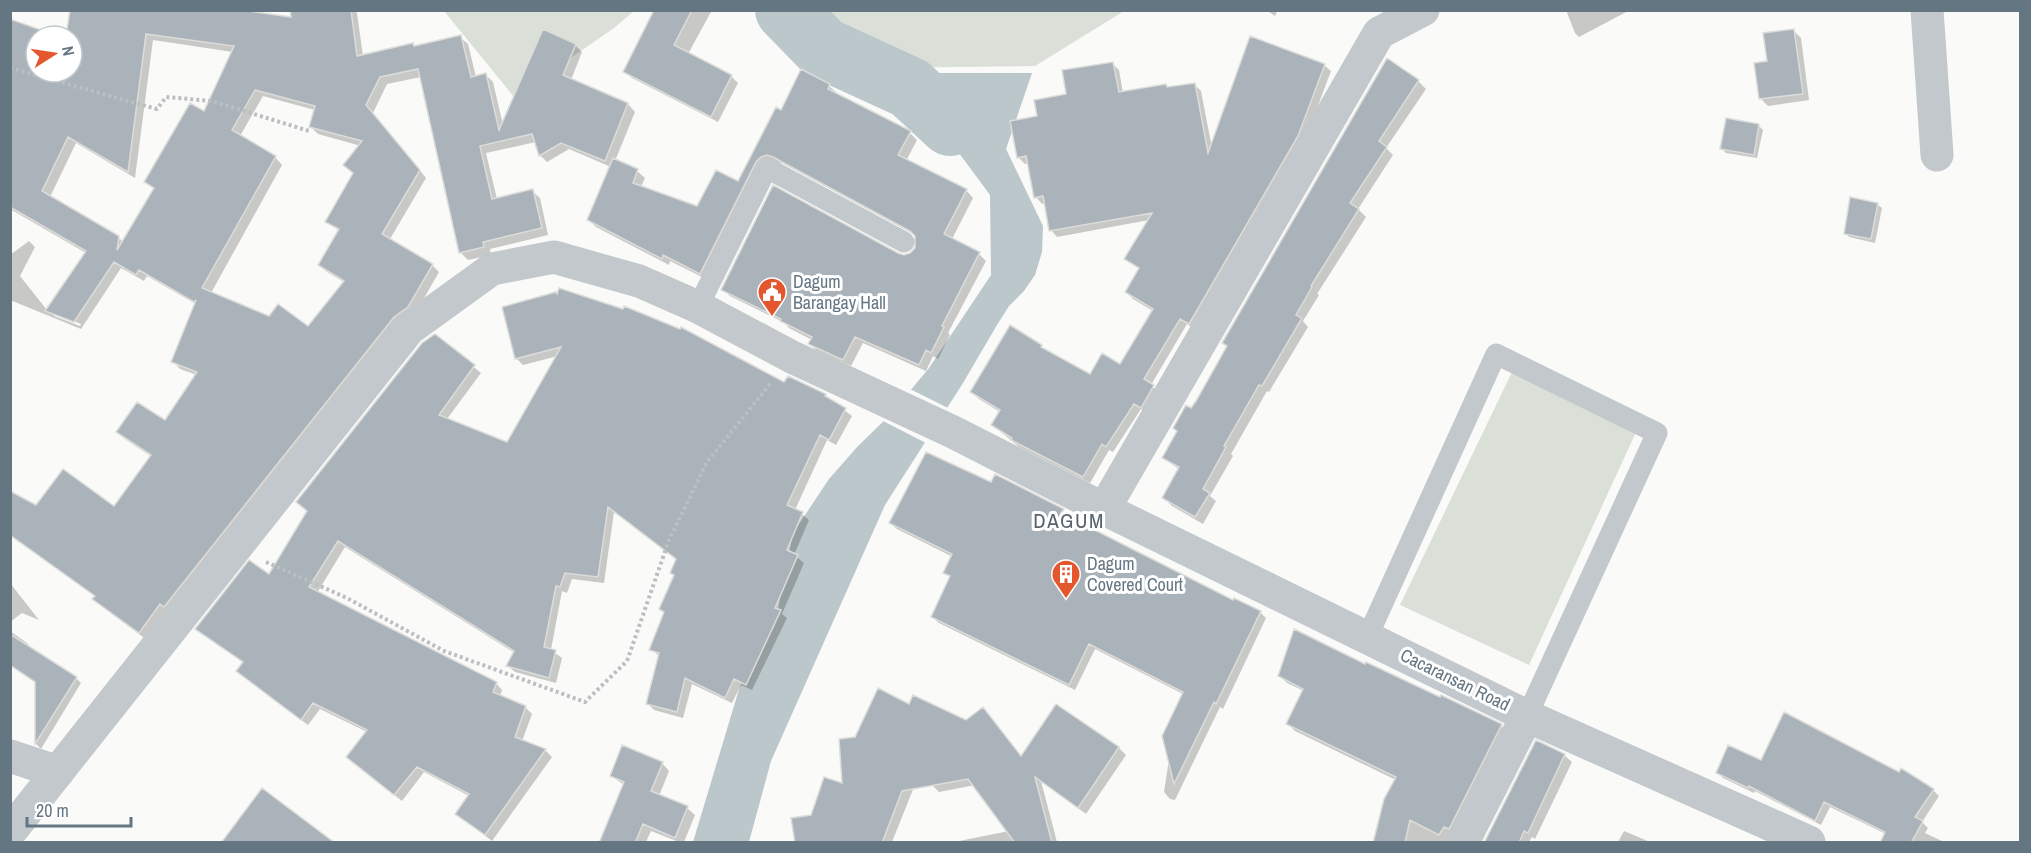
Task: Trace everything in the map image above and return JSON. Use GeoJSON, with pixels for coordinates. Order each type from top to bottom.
{"type":"FeatureCollection","features":[{"type":"Feature","properties":{"kind":"street"},"geometry":{"type":"LineString","coordinates":[[1104,509],[1379,33],[1423,10]]}},
{"type":"Feature","properties":{"kind":"street"},"geometry":{"type":"LineString","coordinates":[[1927,10],[1937,155]]}},
{"type":"Feature","properties":{"kind":"street","name":"Cacaransan Road"},"geometry":{"type":"LineString","coordinates":[[10,832],[409,329],[492,269],[554,257],[639,281],[698,307],[792,357],[953,432],[1104,509],[1527,716],[1809,843]]}},
{"type":"Feature","properties":{"kind":"street"},"geometry":{"type":"LineString","coordinates":[[1463,843],[1527,716]]}},
{"type":"Feature","properties":{"kind":"street"},"geometry":{"type":"LineString","coordinates":[[10,756],[58,772]]}},
{"type":"Feature","properties":{"kind":"lane"},"geometry":{"type":"LineString","coordinates":[[698,307],[767,168],[904,242]]}},
{"type":"Feature","properties":{"kind":"lane"},"geometry":{"type":"LineString","coordinates":[[1367,638],[1496,354],[1657,433],[1527,716]]}},
{"type":"Feature","properties":{"kind":"path"},"geometry":{"type":"LineString","coordinates":[[10,68],[157,109],[166,98],[212,101],[309,131]]}},
{"type":"Feature","properties":{"kind":"path"},"geometry":{"type":"LineString","coordinates":[[236,549],[347,598],[444,651],[585,702],[627,661],[669,540],[707,462],[792,357]]}},
{"type":"Feature","properties":{"kind":"shaded area"},"geometry":{"type":"Polygon","coordinates":[[[444,11],[634,11],[614,28],[514,97],[444,11]]]}},
{"type":"Feature","properties":{"kind":"shaded area"},"geometry":{"type":"Polygon","coordinates":[[[806,11],[1124,11],[1035,66],[870,68],[806,11]]]}},
{"type":"Feature","properties":{"kind":"shaded area"},"geometry":{"type":"Polygon","coordinates":[[[880,73],[1032,73],[1006,149],[1043,226],[1042,252],[1035,275],[1024,291],[1009,306],[885,505],[771,761],[749,842],[693,842],[740,686],[777,614],[793,533],[829,479],[890,415],[929,368],[991,275],[990,195],[939,126],[880,73]]]}},
{"type":"Feature","properties":{"kind":"shaded area"},"geometry":{"type":"Polygon","coordinates":[[[1512,372],[1637,430],[1529,665],[1400,605],[1512,372]]]}},
{"type":"Feature","properties":{"kind":"pier"},"geometry":{"type":"Polygon","coordinates":[[[908,388],[950,409],[928,444],[881,420],[908,388]]]}},
{"type":"Feature","properties":{"kind":"building"},"geometry":{"type":"Polygon","coordinates":[[[70,10],[241,10],[291,17],[290,10],[351,10],[357,56],[461,35],[471,77],[486,73],[499,130],[543,29],[576,44],[563,75],[628,103],[605,161],[561,143],[539,156],[532,134],[480,146],[492,199],[533,189],[542,228],[483,242],[484,247],[459,253],[418,69],[380,77],[366,105],[420,170],[382,234],[433,264],[408,307],[394,317],[164,607],[160,604],[139,633],[92,599],[95,596],[10,535],[10,491],[36,505],[63,469],[114,506],[151,455],[116,432],[137,402],[165,420],[197,372],[171,362],[196,300],[194,302],[139,270],[136,275],[114,262],[74,322],[45,311],[86,251],[10,207],[10,19],[24,24],[24,84],[84,84],[84,24],[68,24],[70,10]],[[146,34],[128,172],[68,137],[42,191],[119,236],[117,250],[154,188],[144,182],[190,103],[204,111],[234,46],[146,34]],[[255,90],[232,130],[276,156],[202,288],[269,316],[278,304],[308,326],[344,281],[318,265],[339,229],[325,222],[353,173],[343,165],[362,141],[309,127],[315,106],[255,90]]]}},
{"type":"Feature","properties":{"kind":"building"},"geometry":{"type":"Polygon","coordinates":[[[654,10],[692,10],[674,45],[732,75],[711,117],[623,72],[654,10]]]}},
{"type":"Feature","properties":{"kind":"building"},"geometry":{"type":"Polygon","coordinates":[[[1794,29],[1803,94],[1759,99],[1754,63],[1767,61],[1763,33],[1794,29]]]}},
{"type":"Feature","properties":{"kind":"building"},"geometry":{"type":"Polygon","coordinates":[[[1250,36],[1325,64],[1298,136],[1189,324],[1180,319],[1144,379],[1154,385],[1141,408],[1134,404],[1106,447],[1102,444],[1083,477],[1011,440],[1012,438],[991,425],[1000,410],[970,392],[1010,325],[1042,345],[1041,347],[1090,374],[1102,353],[1120,364],[1153,309],[1125,292],[1139,268],[1124,259],[1152,213],[1049,231],[1043,196],[1034,198],[1026,156],[1017,158],[1010,121],[1037,116],[1034,100],[1066,94],[1062,70],[1113,62],[1119,92],[1166,84],[1167,87],[1195,83],[1208,153],[1250,36]]]}},
{"type":"Feature","properties":{"kind":"building"},"geometry":{"type":"Polygon","coordinates":[[[1387,58],[1419,80],[1379,141],[1387,147],[1350,203],[1359,209],[1311,286],[1296,315],[1302,318],[1262,386],[1259,385],[1224,446],[1226,447],[1203,489],[1210,493],[1195,517],[1162,498],[1179,467],[1162,458],[1177,431],[1173,428],[1186,405],[1191,408],[1196,401],[1227,346],[1222,343],[1387,58]]]}},
{"type":"Feature","properties":{"kind":"building"},"geometry":{"type":"Polygon","coordinates":[[[801,69],[830,84],[828,89],[911,131],[898,155],[967,189],[944,234],[980,252],[942,326],[944,327],[931,353],[926,350],[919,365],[855,337],[843,360],[808,344],[812,337],[780,321],[781,319],[721,290],[773,185],[898,253],[904,255],[915,248],[915,236],[910,231],[773,157],[767,155],[756,162],[700,274],[663,255],[662,259],[587,220],[613,158],[638,169],[633,183],[697,206],[716,170],[738,181],[776,107],[781,110],[801,69]]]}},
{"type":"Feature","properties":{"kind":"building"},"geometry":{"type":"Polygon","coordinates":[[[1726,118],[1759,124],[1754,155],[1720,149],[1726,118]]]}},
{"type":"Feature","properties":{"kind":"building"},"geometry":{"type":"Polygon","coordinates":[[[1850,197],[1878,203],[1871,239],[1844,234],[1850,197]]]}},
{"type":"Feature","properties":{"kind":"building"},"geometry":{"type":"Polygon","coordinates":[[[559,288],[623,309],[624,306],[680,329],[681,327],[784,382],[788,376],[826,394],[825,396],[846,408],[829,440],[820,435],[787,505],[803,512],[787,550],[798,555],[775,608],[781,610],[746,685],[734,679],[725,698],[685,678],[677,712],[646,704],[659,653],[649,650],[664,612],[659,609],[674,575],[670,573],[676,559],[608,507],[598,577],[565,573],[560,587],[556,586],[544,647],[556,650],[549,678],[506,666],[514,651],[338,541],[309,587],[497,682],[493,692],[526,706],[515,737],[546,749],[485,835],[455,814],[469,794],[417,767],[394,795],[346,757],[367,730],[313,703],[301,720],[236,671],[243,662],[195,629],[249,560],[269,574],[307,511],[296,502],[422,343],[435,334],[475,365],[439,415],[507,442],[561,347],[515,359],[502,307],[556,292],[557,294],[559,288]]]}},
{"type":"Feature","properties":{"kind":"building"},"geometry":{"type":"Polygon","coordinates":[[[926,452],[991,482],[995,474],[1064,509],[1061,513],[1233,600],[1234,598],[1261,611],[1174,784],[1162,736],[1183,692],[1089,644],[1069,685],[931,617],[950,576],[943,573],[952,554],[889,523],[926,452]]]}},
{"type":"Feature","properties":{"kind":"building"},"geometry":{"type":"Polygon","coordinates":[[[1294,629],[1365,664],[1366,662],[1502,724],[1449,829],[1444,827],[1439,835],[1410,820],[1405,843],[1373,843],[1384,799],[1396,777],[1286,724],[1303,689],[1278,676],[1294,629]]]}},
{"type":"Feature","properties":{"kind":"building"},"geometry":{"type":"Polygon","coordinates":[[[10,634],[77,677],[35,744],[35,682],[10,665],[10,634]]]}},
{"type":"Feature","properties":{"kind":"building"},"geometry":{"type":"Polygon","coordinates":[[[878,688],[909,704],[913,695],[966,720],[983,707],[1021,756],[1056,704],[1119,747],[1078,808],[1035,777],[1052,843],[1015,843],[968,779],[902,791],[882,843],[795,843],[791,818],[811,815],[824,777],[842,783],[839,739],[855,737],[878,688]]]}},
{"type":"Feature","properties":{"kind":"building"},"geometry":{"type":"Polygon","coordinates":[[[1784,712],[1899,772],[1901,768],[1934,789],[1915,817],[1923,821],[1911,843],[1880,843],[1885,832],[1824,802],[1815,821],[1749,786],[1748,788],[1716,773],[1728,745],[1761,760],[1784,712]]]}},
{"type":"Feature","properties":{"kind":"building"},"geometry":{"type":"Polygon","coordinates":[[[1536,740],[1565,754],[1528,833],[1524,831],[1519,843],[1484,843],[1536,740]]]}},
{"type":"Feature","properties":{"kind":"building"},"geometry":{"type":"Polygon","coordinates":[[[622,745],[663,762],[651,791],[688,806],[675,838],[643,824],[635,843],[599,843],[624,782],[610,776],[622,745]]]}},
{"type":"Feature","properties":{"kind":"building"},"geometry":{"type":"Polygon","coordinates":[[[262,788],[335,843],[221,843],[262,788]]]}},
{"type":"Feature","properties":{"kind":"waterway"},"geometry":{"type":"LineString","coordinates":[[786,10],[823,48],[910,88],[950,125]]}},
{"type":"Feature","properties":{"kind":"place","name":"Dagum Barangay Hall"},"geometry":{"type":"Point","coordinates":[772,318]}},
{"type":"Feature","properties":{"kind":"place","name":"Dagum Covered Court"},"geometry":{"type":"Point","coordinates":[1066,600]}},
{"type":"Feature","properties":{"kind":"district","name":"DAGUM"},"geometry":{"type":"Point","coordinates":[1069,521]}}]}
